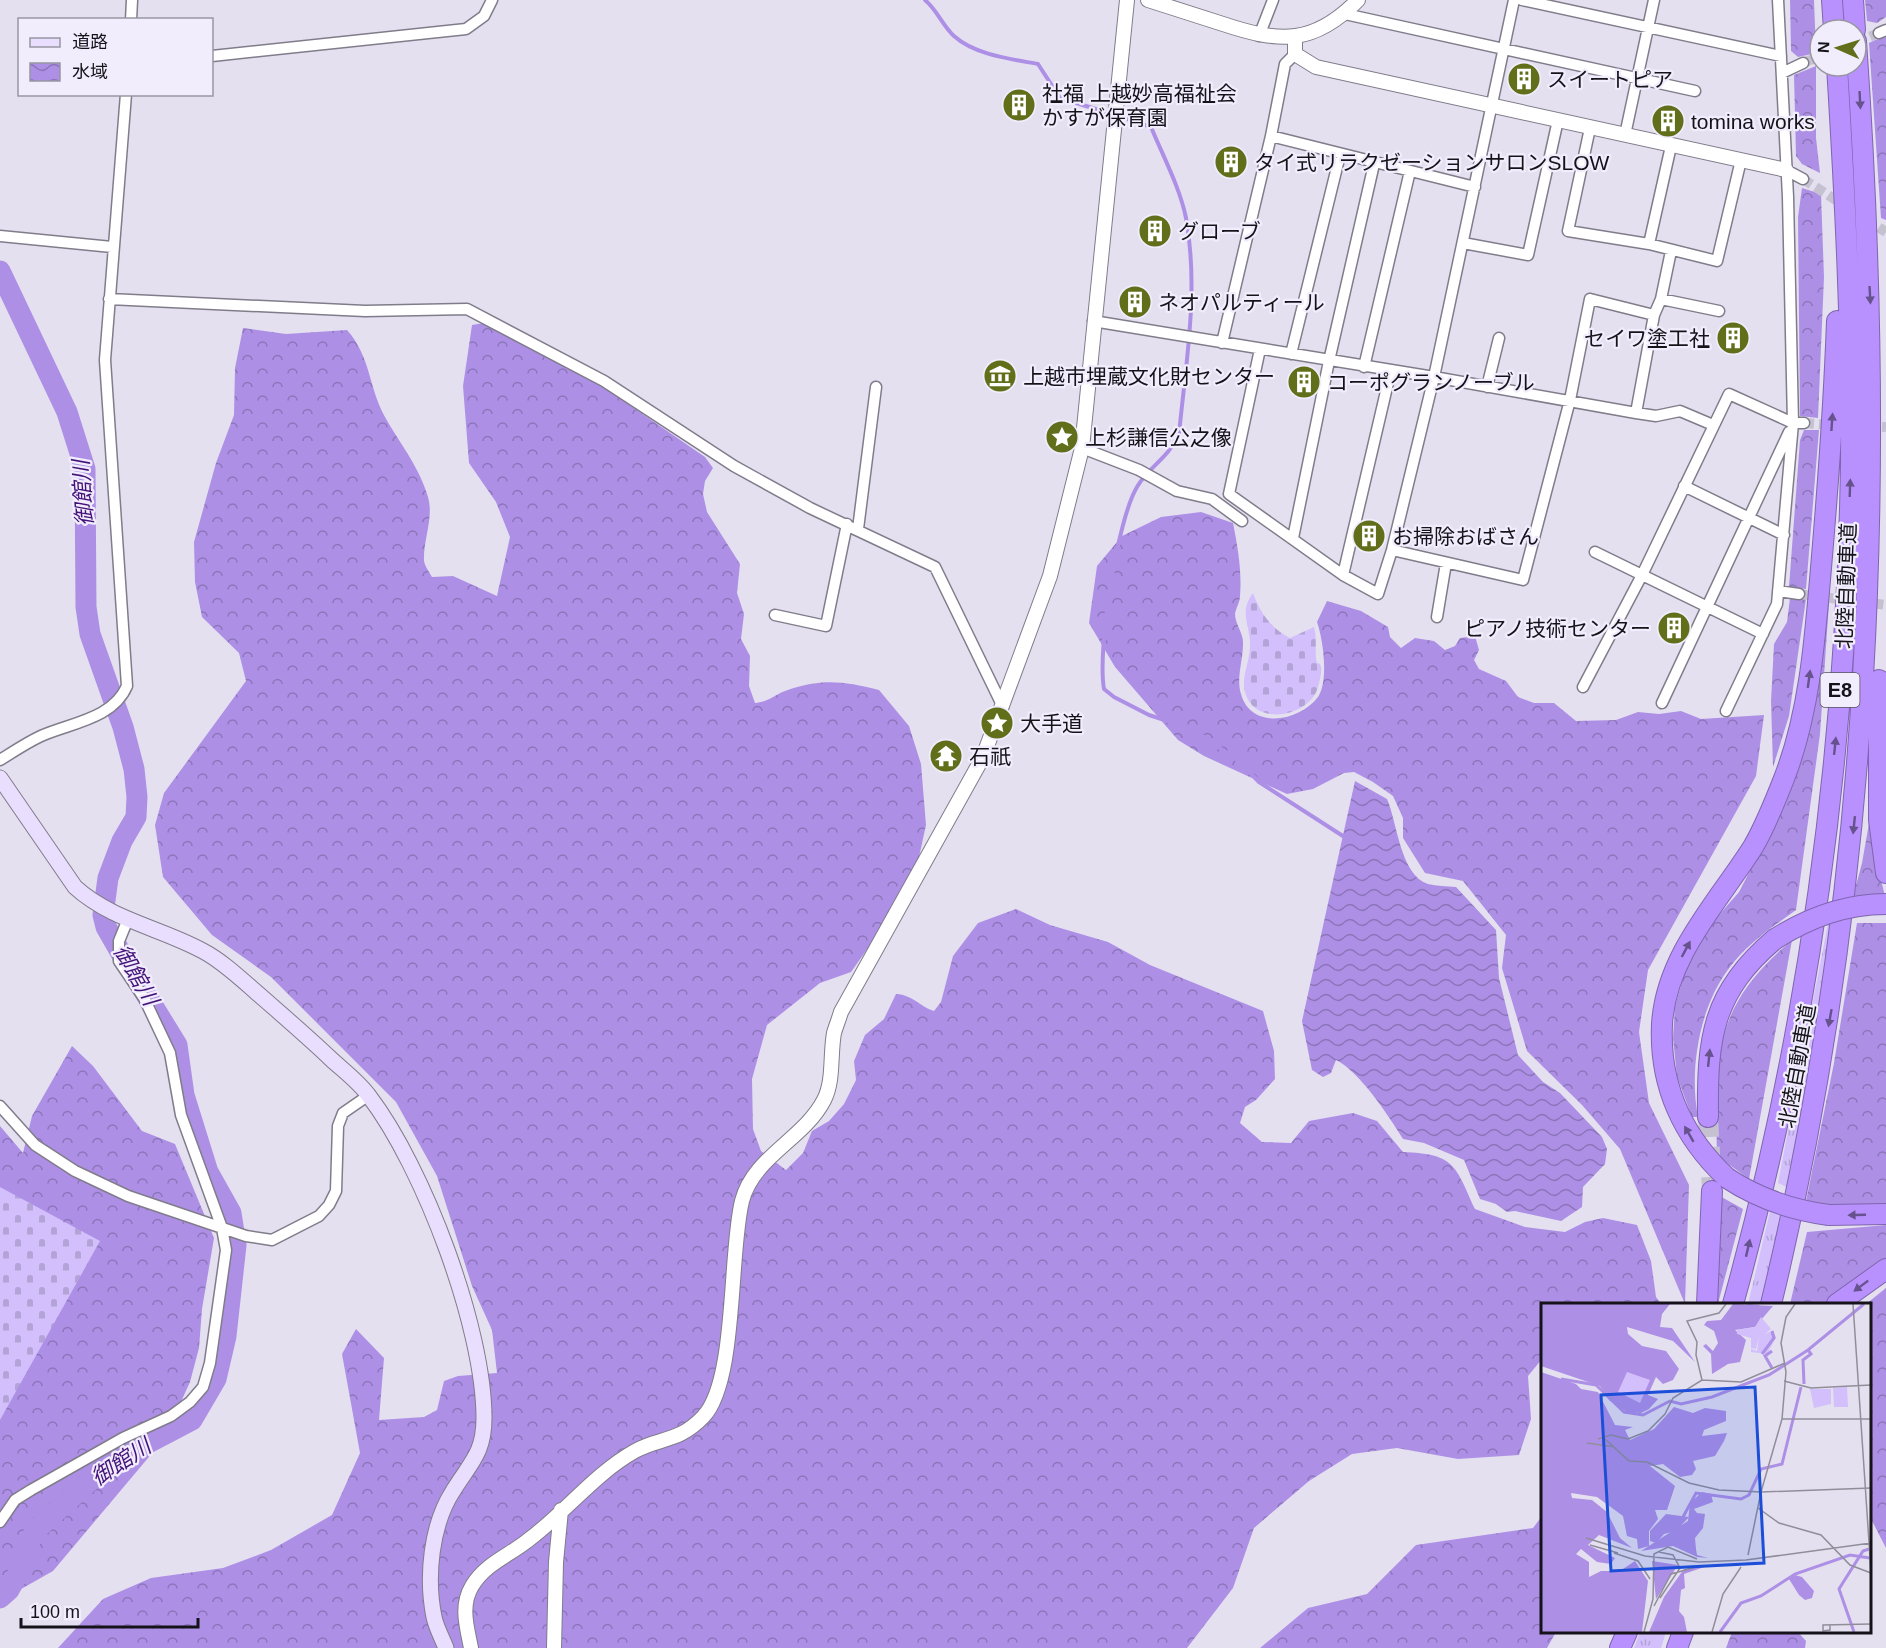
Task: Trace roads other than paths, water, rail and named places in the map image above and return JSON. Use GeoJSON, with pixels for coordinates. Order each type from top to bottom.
{"type":"FeatureCollection","features":[{"type":"Feature","properties":{"kind":"highway"},"geometry":{"type":"LineString","coordinates":[[1832,0],[1833,18]]}},
{"type":"Feature","properties":{"kind":"highway"},"geometry":{"type":"LineString","coordinates":[[1853,0],[1854,18]]}},
{"type":"Feature","properties":{"kind":"highway"},"geometry":{"type":"LineString","coordinates":[[1836,78],[1835,105],[1840,248],[1835,381],[1822,559],[1808,685],[1798,734],[1786,775],[1770,812],[1754,845],[1687,947],[1674,973],[1662,1022],[1662,1048],[1672,1100],[1695,1144],[1727,1178],[1745,1190],[1784,1206],[1829,1215],[1886,1214]]}},
{"type":"Feature","properties":{"kind":"highway","name":"北陸自動車道"},"geometry":{"type":"LineString","coordinates":[[1733,1303],[1767,1166],[1803,984],[1826,832],[1839,700],[1847,578],[1851,460],[1850,337],[1838,78]]}},
{"type":"Feature","properties":{"kind":"highway","name":"北陸自動車道"},"geometry":{"type":"LineString","coordinates":[[1771,1303],[1810,1128],[1832,1006],[1861,760],[1868,650],[1873,450],[1870,312],[1858,78]]}},
{"type":"Feature","properties":{"kind":"highway"},"geometry":{"type":"LineString","coordinates":[[1873,450],[1878,594],[1879,820],[1886,873]]}},
{"type":"Feature","properties":{"kind":"highway"},"geometry":{"type":"LineString","coordinates":[[1708,1117],[1708,1059],[1720,1010],[1726,994],[1746,966],[1775,939],[1799,924],[1849,906],[1886,904]]}},
{"type":"Feature","properties":{"kind":"highway"},"geometry":{"type":"LineString","coordinates":[[1707,1303],[1712,1191]]}},
{"type":"Feature","properties":{"kind":"highway"},"geometry":{"type":"LineString","coordinates":[[1840,1303],[1886,1269]]}},
{"type":"Feature","properties":{"kind":"highway"},"geometry":{"type":"LineString","coordinates":[[1620,1648],[1625,1633]]}},
{"type":"Feature","properties":{"kind":"highway"},"geometry":{"type":"LineString","coordinates":[[1670,1648],[1676,1633]]}},
{"type":"Feature","properties":{"kind":"highway"},"geometry":{"type":"LineString","coordinates":[[1677,1648],[1683,1633]]}},
{"type":"Feature","properties":{"kind":"main road"},"geometry":{"type":"LineString","coordinates":[[0,778],[75,887],[90,901],[128,920],[204,951],[310,1039],[369,1095],[411,1166],[447,1252],[470,1321],[483,1386],[484,1436],[473,1464],[453,1491],[443,1511],[431,1565],[434,1618],[446,1648]]}},
{"type":"Feature","properties":{"kind":"street"},"geometry":{"type":"LineString","coordinates":[[131,18],[132,0]]}},
{"type":"Feature","properties":{"kind":"street"},"geometry":{"type":"LineString","coordinates":[[213,56],[466,29],[484,16],[492,0]]}},
{"type":"Feature","properties":{"kind":"street"},"geometry":{"type":"LineString","coordinates":[[471,1648],[465,1601],[484,1569],[528,1541],[620,1460],[638,1449],[683,1434],[704,1416],[718,1394],[729,1320],[742,1200],[756,1172],[815,1114],[825,1098],[834,1034],[841,1012],[978,767],[1003,707],[1050,576],[1082,448],[1127,0]]}},
{"type":"Feature","properties":{"kind":"street"},"geometry":{"type":"LineString","coordinates":[[1148,0],[1259,36],[1294,38],[1317,31],[1345,14],[1358,0]]}},
{"type":"Feature","properties":{"kind":"street"},"geometry":{"type":"LineString","coordinates":[[1259,36],[1273,0]]}},
{"type":"Feature","properties":{"kind":"street"},"geometry":{"type":"LineString","coordinates":[[1260,349],[1229,494],[1343,574],[1378,594],[1392,550],[1434,377],[1514,0]]}},
{"type":"Feature","properties":{"kind":"street"},"geometry":{"type":"LineString","coordinates":[[1522,0],[1781,56]]}},
{"type":"Feature","properties":{"kind":"street"},"geometry":{"type":"LineString","coordinates":[[1624,135],[1654,0]]}},
{"type":"Feature","properties":{"kind":"street"},"geometry":{"type":"LineString","coordinates":[[1726,711],[1777,604],[1798,423],[1782,73],[1776,0]]}},
{"type":"Feature","properties":{"kind":"street"},"geometry":{"type":"LineString","coordinates":[[1345,14],[1695,91]]}},
{"type":"Feature","properties":{"kind":"street"},"geometry":{"type":"LineString","coordinates":[[1222,343],[1271,136],[1285,64],[1295,54],[1294,38]]}},
{"type":"Feature","properties":{"kind":"street"},"geometry":{"type":"LineString","coordinates":[[1295,54],[1316,67],[1786,170],[1803,179]]}},
{"type":"Feature","properties":{"kind":"street"},"geometry":{"type":"LineString","coordinates":[[1782,73],[1803,63]]}},
{"type":"Feature","properties":{"kind":"street"},"geometry":{"type":"LineString","coordinates":[[0,760],[40,737],[81,722],[109,708],[122,698],[127,686],[128,670],[105,360],[112,247],[126,96]]}},
{"type":"Feature","properties":{"kind":"street"},"geometry":{"type":"LineString","coordinates":[[1463,243],[1528,255],[1558,120]]}},
{"type":"Feature","properties":{"kind":"street"},"geometry":{"type":"LineString","coordinates":[[1590,128],[1568,231],[1649,244],[1717,261],[1740,160]]}},
{"type":"Feature","properties":{"kind":"street"},"geometry":{"type":"LineString","coordinates":[[1271,136],[1374,164],[1475,187]]}},
{"type":"Feature","properties":{"kind":"street"},"geometry":{"type":"LineString","coordinates":[[1649,244],[1671,146]]}},
{"type":"Feature","properties":{"kind":"street"},"geometry":{"type":"LineString","coordinates":[[1291,354],[1340,155]]}},
{"type":"Feature","properties":{"kind":"street"},"geometry":{"type":"LineString","coordinates":[[1293,538],[1329,361],[1374,164]]}},
{"type":"Feature","properties":{"kind":"street"},"geometry":{"type":"LineString","coordinates":[[1364,367],[1410,171]]}},
{"type":"Feature","properties":{"kind":"street"},"geometry":{"type":"LineString","coordinates":[[0,236],[112,247]]}},
{"type":"Feature","properties":{"kind":"street"},"geometry":{"type":"LineString","coordinates":[[1636,413],[1654,315],[1661,299],[1671,251]]}},
{"type":"Feature","properties":{"kind":"street"},"geometry":{"type":"LineString","coordinates":[[109,298],[365,311],[467,309],[604,381],[734,465],[810,508],[935,567],[1003,707]]}},
{"type":"Feature","properties":{"kind":"street"},"geometry":{"type":"LineString","coordinates":[[1392,550],[1524,580],[1570,400],[1590,299],[1654,315]]}},
{"type":"Feature","properties":{"kind":"street"},"geometry":{"type":"LineString","coordinates":[[1661,299],[1719,310]]}},
{"type":"Feature","properties":{"kind":"street"},"geometry":{"type":"LineString","coordinates":[[1093,321],[1636,413],[1656,416],[1680,411],[1713,425]]}},
{"type":"Feature","properties":{"kind":"street"},"geometry":{"type":"LineString","coordinates":[[1487,387],[1499,338]]}},
{"type":"Feature","properties":{"kind":"street"},"geometry":{"type":"LineString","coordinates":[[1343,574],[1391,370]]}},
{"type":"Feature","properties":{"kind":"street"},"geometry":{"type":"LineString","coordinates":[[858,529],[876,387]]}},
{"type":"Feature","properties":{"kind":"street"},"geometry":{"type":"LineString","coordinates":[[1583,687],[1642,575],[1729,394],[1798,423]]}},
{"type":"Feature","properties":{"kind":"street"},"geometry":{"type":"LineString","coordinates":[[1662,703],[1748,518],[1798,423]]}},
{"type":"Feature","properties":{"kind":"street"},"geometry":{"type":"LineString","coordinates":[[1082,448],[1139,470],[1177,491],[1212,499],[1242,521]]}},
{"type":"Feature","properties":{"kind":"street"},"geometry":{"type":"LineString","coordinates":[[1684,486],[1784,535]]}},
{"type":"Feature","properties":{"kind":"street"},"geometry":{"type":"LineString","coordinates":[[776,615],[826,626],[847,524]]}},
{"type":"Feature","properties":{"kind":"street"},"geometry":{"type":"LineString","coordinates":[[1595,552],[1763,634]]}},
{"type":"Feature","properties":{"kind":"street"},"geometry":{"type":"LineString","coordinates":[[1437,617],[1446,563]]}},
{"type":"Feature","properties":{"kind":"street"},"geometry":{"type":"LineString","coordinates":[[1778,591],[1799,594]]}},
{"type":"Feature","properties":{"kind":"street"},"geometry":{"type":"LineString","coordinates":[[0,1522],[15,1500],[123,1438],[171,1416],[189,1402],[202,1387],[210,1363],[226,1250],[222,1228],[181,1114],[170,1053],[144,998],[119,960],[119,941],[128,920]]}},
{"type":"Feature","properties":{"kind":"street"},"geometry":{"type":"LineString","coordinates":[[0,1106],[35,1145],[75,1171],[128,1196],[222,1228],[272,1240],[319,1216],[330,1205],[336,1191],[338,1126],[343,1113],[369,1095]]}},
{"type":"Feature","properties":{"kind":"street"},"geometry":{"type":"LineString","coordinates":[[554,1648],[555,1562],[561,1510]]}},
{"type":"Feature","properties":{"kind":"water"},"geometry":{"type":"Polygon","coordinates":[[[1355,781],[1387,799],[1405,859],[1419,879],[1428,884],[1456,887],[1496,930],[1499,978],[1518,1055],[1543,1082],[1560,1093],[1602,1137],[1607,1149],[1605,1164],[1583,1187],[1582,1207],[1561,1221],[1515,1211],[1507,1212],[1496,1204],[1480,1199],[1464,1160],[1424,1143],[1403,1139],[1373,1095],[1345,1066],[1336,1060],[1331,1073],[1323,1077],[1312,1070],[1302,1021],[1355,781]]]}},
{"type":"Feature","properties":{"kind":"waterway"},"geometry":{"type":"LineString","coordinates":[[925,0],[950,32],[972,48],[1005,58],[1038,64],[1060,98],[1112,114]]}},
{"type":"Feature","properties":{"kind":"waterway"},"geometry":{"type":"LineString","coordinates":[[1119,116],[1151,127],[1175,184],[1186,218],[1190,245],[1191,299],[1179,434],[1169,450],[1137,487],[1122,527],[1106,617],[1103,646],[1104,689],[1114,697],[1149,715],[1183,726],[1204,737],[1240,762],[1259,782],[1346,838]]}},
{"type":"Feature","properties":{"kind":"waterway","name":"御館川"},"geometry":{"type":"LineString","coordinates":[[0,271],[67,412],[85,469],[86,607],[90,634],[123,727],[134,769],[137,797],[136,817],[122,841],[108,878],[103,915],[106,927],[177,1045],[184,1095],[208,1172],[231,1213],[236,1245],[226,1336],[216,1379],[192,1420],[131,1452],[92,1479],[39,1527],[31,1538],[19,1572],[9,1590],[0,1598]]}},
{"type":"Feature","properties":{"kind":"tunnel"},"geometry":{"type":"LineString","coordinates":[[1868,37],[1879,33]]}},
{"type":"Feature","properties":{"kind":"tunnel"},"geometry":{"type":"LineString","coordinates":[[1803,63],[1808,61]]}},
{"type":"Feature","properties":{"kind":"tunnel"},"geometry":{"type":"LineString","coordinates":[[1803,179],[1886,232]]}},
{"type":"Feature","properties":{"kind":"tunnel"},"geometry":{"type":"LineString","coordinates":[[1804,423],[1834,425]]}},
{"type":"Feature","properties":{"kind":"tunnel"},"geometry":{"type":"LineString","coordinates":[[1867,426],[1886,427]]}},
{"type":"Feature","properties":{"kind":"tunnel"},"geometry":{"type":"LineString","coordinates":[[1799,594],[1886,605]]}},
{"type":"Feature","properties":{"kind":"tunnel"},"geometry":{"type":"LineString","coordinates":[[1708,1117],[1712,1191]]}},
{"type":"Feature","properties":{"kind":"place","name":"スイートピア"},"geometry":{"type":"Point","coordinates":[1524,79]}},
{"type":"Feature","properties":{"kind":"place","name":"社福 上越妙高福祉会 かすが保育園"},"geometry":{"type":"Point","coordinates":[1019,105]}},
{"type":"Feature","properties":{"kind":"place","name":"tomina works"},"geometry":{"type":"Point","coordinates":[1668,121]}},
{"type":"Feature","properties":{"kind":"place","name":"タイ式リラクゼーションサロンSLOW"},"geometry":{"type":"Point","coordinates":[1231,162]}},
{"type":"Feature","properties":{"kind":"place","name":"グローブ"},"geometry":{"type":"Point","coordinates":[1155,231]}},
{"type":"Feature","properties":{"kind":"place","name":"ネオパルティール"},"geometry":{"type":"Point","coordinates":[1135,302]}},
{"type":"Feature","properties":{"kind":"place","name":"セイワ塗工社"},"geometry":{"type":"Point","coordinates":[1733,338]}},
{"type":"Feature","properties":{"kind":"place","name":"上越市埋蔵文化財センター"},"geometry":{"type":"Point","coordinates":[1000,376]}},
{"type":"Feature","properties":{"kind":"place","name":"コーポグランノーブル"},"geometry":{"type":"Point","coordinates":[1304,382]}},
{"type":"Feature","properties":{"kind":"place","name":"上杉謙信公之像"},"geometry":{"type":"Point","coordinates":[1062,437]}},
{"type":"Feature","properties":{"kind":"place","name":"お掃除おばさん"},"geometry":{"type":"Point","coordinates":[1369,536]}},
{"type":"Feature","properties":{"kind":"place","name":"ピアノ技術センター"},"geometry":{"type":"Point","coordinates":[1674,628]}},
{"type":"Feature","properties":{"kind":"place","name":"大手道"},"geometry":{"type":"Point","coordinates":[997,723]}},
{"type":"Feature","properties":{"kind":"place","name":"石祇"},"geometry":{"type":"Point","coordinates":[946,756]}}]}
